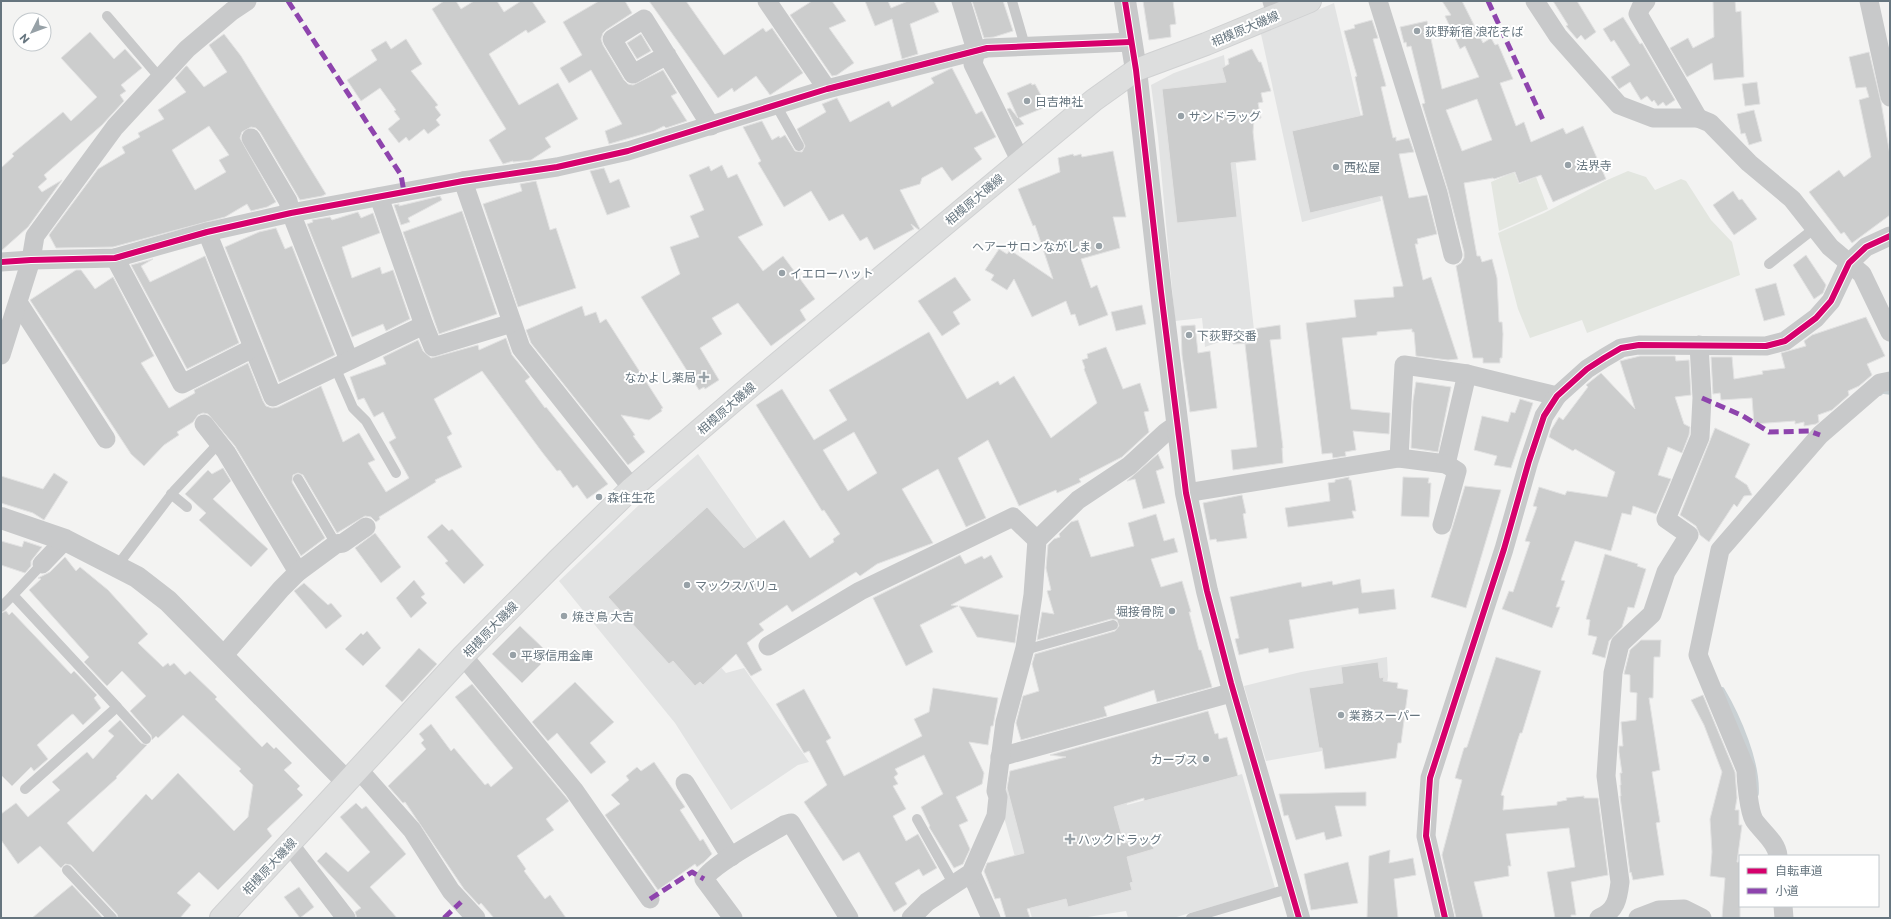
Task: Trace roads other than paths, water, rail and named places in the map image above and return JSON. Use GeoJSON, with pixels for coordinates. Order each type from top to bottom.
{"type":"FeatureCollection","features":[{"type":"Feature","properties":{"kind":"main road","name":"相模原大磯線"},"geometry":{"type":"LineString","coordinates":[[222,918],[463,656],[559,559],[632,488],[752,385],[1020,160],[1094,100],[1136,70],[1206,44],[1274,8],[1310,1]]}},
{"type":"Feature","properties":{"kind":"street"},"geometry":{"type":"LineString","coordinates":[[767,1],[827,89]]}},
{"type":"Feature","properties":{"kind":"street"},"geometry":{"type":"LineString","coordinates":[[961,1],[976,50],[972,64],[1020,160]]}},
{"type":"Feature","properties":{"kind":"street"},"geometry":{"type":"LineString","coordinates":[[1125,1],[1130,42],[1136,70],[1176,425],[1186,494],[1207,591],[1234,692],[1299,918]]}},
{"type":"Feature","properties":{"kind":"street"},"geometry":{"type":"LineString","coordinates":[[1378,1],[1438,193],[1453,255]]}},
{"type":"Feature","properties":{"kind":"street"},"geometry":{"type":"LineString","coordinates":[[1536,1],[1558,36],[1619,105],[1653,118],[1698,118],[1710,123],[1749,163],[1792,199],[1830,247],[1862,274],[1890,332]]}},
{"type":"Feature","properties":{"kind":"street"},"geometry":{"type":"LineString","coordinates":[[1646,1],[1638,14],[1698,118]]}},
{"type":"Feature","properties":{"kind":"street"},"geometry":{"type":"LineString","coordinates":[[1869,1],[1872,42],[1890,97]]}},
{"type":"Feature","properties":{"kind":"street"},"geometry":{"type":"LineString","coordinates":[[1,354],[19,304],[32,260],[35,236],[115,127],[187,49],[234,4]]}},
{"type":"Feature","properties":{"kind":"street"},"geometry":{"type":"LineString","coordinates":[[1,262],[115,258],[207,232],[291,213],[463,181],[557,167],[628,151],[827,89],[976,50],[1025,46],[1130,42]]}},
{"type":"Feature","properties":{"kind":"street"},"geometry":{"type":"LineString","coordinates":[[667,55],[711,126]]}},
{"type":"Feature","properties":{"kind":"street"},"geometry":{"type":"LineString","coordinates":[[251,138],[288,201],[342,364]]}},
{"type":"Feature","properties":{"kind":"street"},"geometry":{"type":"LineString","coordinates":[[463,181],[522,348],[632,488]]}},
{"type":"Feature","properties":{"kind":"street"},"geometry":{"type":"LineString","coordinates":[[379,197],[433,347],[512,323]]}},
{"type":"Feature","properties":{"kind":"street"},"geometry":{"type":"LineString","coordinates":[[207,232],[273,397],[424,325]]}},
{"type":"Feature","properties":{"kind":"street"},"geometry":{"type":"LineString","coordinates":[[1445,918],[1426,836],[1430,778],[1502,556],[1529,461],[1544,416],[1557,396],[1587,369],[1621,348],[1639,344],[1766,346],[1785,341],[1816,318],[1831,301],[1849,263],[1866,248],[1890,236]]}},
{"type":"Feature","properties":{"kind":"street"},"geometry":{"type":"LineString","coordinates":[[115,258],[182,384],[253,348]]}},
{"type":"Feature","properties":{"kind":"street"},"geometry":{"type":"LineString","coordinates":[[19,304],[106,439]]}},
{"type":"Feature","properties":{"kind":"street"},"geometry":{"type":"LineString","coordinates":[[1599,918],[1607,914],[1618,900],[1620,882],[1606,776],[1614,674],[1620,644],[1652,614],[1666,572],[1689,535],[1666,519],[1700,437],[1702,398],[1699,345]]}},
{"type":"Feature","properties":{"kind":"street"},"geometry":{"type":"LineString","coordinates":[[1399,458],[1404,365],[1466,374],[1557,396]]}},
{"type":"Feature","properties":{"kind":"street"},"geometry":{"type":"LineString","coordinates":[[1446,464],[1466,374]]}},
{"type":"Feature","properties":{"kind":"street"},"geometry":{"type":"LineString","coordinates":[[1778,855],[1778,849],[1753,818],[1746,781],[1746,770],[1698,655],[1720,550],[1820,435],[1880,383],[1890,381]]}},
{"type":"Feature","properties":{"kind":"street"},"geometry":{"type":"LineString","coordinates":[[204,424],[226,452],[298,572]]}},
{"type":"Feature","properties":{"kind":"street"},"geometry":{"type":"LineString","coordinates":[[911,918],[927,902],[971,873],[996,816],[998,797],[996,791],[1005,722],[1025,648],[1033,595],[1037,540],[1078,500],[1129,466],[1166,432],[1176,425]]}},
{"type":"Feature","properties":{"kind":"street"},"geometry":{"type":"LineString","coordinates":[[1186,494],[1399,458],[1446,464],[1457,471],[1442,525]]}},
{"type":"Feature","properties":{"kind":"street"},"geometry":{"type":"LineString","coordinates":[[768,646],[860,590],[1013,517],[1037,540]]}},
{"type":"Feature","properties":{"kind":"street"},"geometry":{"type":"LineString","coordinates":[[1,518],[65,540],[137,577],[168,601],[223,656],[412,830],[451,891],[476,918]]}},
{"type":"Feature","properties":{"kind":"street"},"geometry":{"type":"LineString","coordinates":[[223,656],[281,589],[298,572],[336,544],[343,543],[366,527]]}},
{"type":"Feature","properties":{"kind":"street"},"geometry":{"type":"LineString","coordinates":[[42,564],[65,540]]}},
{"type":"Feature","properties":{"kind":"street"},"geometry":{"type":"LineString","coordinates":[[463,656],[574,790],[589,804],[650,899]]}},
{"type":"Feature","properties":{"kind":"street"},"geometry":{"type":"LineString","coordinates":[[1000,756],[1234,692]]}},
{"type":"Feature","properties":{"kind":"street"},"geometry":{"type":"LineString","coordinates":[[684,783],[731,858]]}},
{"type":"Feature","properties":{"kind":"street"},"geometry":{"type":"LineString","coordinates":[[733,918],[704,879],[707,874],[784,825],[791,824],[849,918]]}},
{"type":"Feature","properties":{"kind":"street"},"geometry":{"type":"LineString","coordinates":[[290,844],[346,918]]}},
{"type":"Feature","properties":{"kind":"street"},"geometry":{"type":"LineString","coordinates":[[971,873],[991,918]]}},
{"type":"Feature","properties":{"kind":"street"},"geometry":{"type":"LineString","coordinates":[[1783,907],[1784,918]]}},
{"type":"Feature","properties":{"kind":"street"},"geometry":{"type":"LineString","coordinates":[[1638,918],[1659,910],[1684,909],[1702,918]]}},
{"type":"Feature","properties":{"kind":"lane"},"geometry":{"type":"LineString","coordinates":[[1012,1],[1025,46]]}},
{"type":"Feature","properties":{"kind":"lane"},"geometry":{"type":"LineString","coordinates":[[107,16],[160,78]]}},
{"type":"Feature","properties":{"kind":"lane"},"geometry":{"type":"LineString","coordinates":[[776,105],[799,146]]}},
{"type":"Feature","properties":{"kind":"lane"},"geometry":{"type":"LineString","coordinates":[[1769,264],[1815,228]]}},
{"type":"Feature","properties":{"kind":"lane"},"geometry":{"type":"LineString","coordinates":[[342,364],[353,408],[366,421],[396,473]]}},
{"type":"Feature","properties":{"kind":"lane"},"geometry":{"type":"LineString","coordinates":[[117,566],[171,494],[219,443]]}},
{"type":"Feature","properties":{"kind":"lane"},"geometry":{"type":"LineString","coordinates":[[298,479],[336,544]]}},
{"type":"Feature","properties":{"kind":"lane"},"geometry":{"type":"LineString","coordinates":[[171,494],[187,507]]}},
{"type":"Feature","properties":{"kind":"lane"},"geometry":{"type":"LineString","coordinates":[[1,607],[42,564]]}},
{"type":"Feature","properties":{"kind":"lane"},"geometry":{"type":"LineString","coordinates":[[13,594],[146,739]]}},
{"type":"Feature","properties":{"kind":"lane"},"geometry":{"type":"LineString","coordinates":[[1025,648],[1032,648],[1113,625]]}},
{"type":"Feature","properties":{"kind":"lane"},"geometry":{"type":"LineString","coordinates":[[26,789],[117,707]]}},
{"type":"Feature","properties":{"kind":"lane"},"geometry":{"type":"LineString","coordinates":[[917,819],[954,884]]}},
{"type":"Feature","properties":{"kind":"lane"},"geometry":{"type":"LineString","coordinates":[[67,870],[112,918]]}},
{"type":"Feature","properties":{"kind":"lane"},"geometry":{"type":"LineString","coordinates":[[1191,918],[1291,888]]}},
{"type":"Feature","properties":{"kind":"waterway"},"geometry":{"type":"LineString","coordinates":[[1880,393],[1882,391],[1890,392]]}},
{"type":"Feature","properties":{"kind":"waterway"},"geometry":{"type":"LineString","coordinates":[[1722,690],[1746,740],[1754,768],[1756,794]]}},
{"type":"Feature","properties":{"kind":"place","name":"荻野新宿 浪花そば"},"geometry":{"type":"Point","coordinates":[1417,31]}},
{"type":"Feature","properties":{"kind":"place","name":"日吉神社"},"geometry":{"type":"Point","coordinates":[1027,101]}},
{"type":"Feature","properties":{"kind":"place","name":"サンドラッグ"},"geometry":{"type":"Point","coordinates":[1181,116]}},
{"type":"Feature","properties":{"kind":"place","name":"法界寺"},"geometry":{"type":"Point","coordinates":[1568,165]}},
{"type":"Feature","properties":{"kind":"place","name":"西松屋"},"geometry":{"type":"Point","coordinates":[1336,167]}},
{"type":"Feature","properties":{"kind":"place","name":"ヘアーサロンながしま"},"geometry":{"type":"Point","coordinates":[1099,246]}},
{"type":"Feature","properties":{"kind":"place","name":"イエローハット"},"geometry":{"type":"Point","coordinates":[782,273]}},
{"type":"Feature","properties":{"kind":"place","name":"下荻野交番"},"geometry":{"type":"Point","coordinates":[1189,335]}},
{"type":"Feature","properties":{"kind":"place","name":"なかよし薬局"},"geometry":{"type":"Point","coordinates":[704,377]}},
{"type":"Feature","properties":{"kind":"place","name":"森住生花"},"geometry":{"type":"Point","coordinates":[599,497]}},
{"type":"Feature","properties":{"kind":"place","name":"マックスバリュ"},"geometry":{"type":"Point","coordinates":[687,585]}},
{"type":"Feature","properties":{"kind":"place","name":"堀接骨院"},"geometry":{"type":"Point","coordinates":[1172,611]}},
{"type":"Feature","properties":{"kind":"place","name":"焼き鳥 大吉"},"geometry":{"type":"Point","coordinates":[564,616]}},
{"type":"Feature","properties":{"kind":"place","name":"平塚信用金庫"},"geometry":{"type":"Point","coordinates":[513,655]}},
{"type":"Feature","properties":{"kind":"place","name":"業務スーパー"},"geometry":{"type":"Point","coordinates":[1341,715]}},
{"type":"Feature","properties":{"kind":"place","name":"カーブス"},"geometry":{"type":"Point","coordinates":[1206,759]}},
{"type":"Feature","properties":{"kind":"place","name":"ハックドラッグ"},"geometry":{"type":"Point","coordinates":[1070,839]}}]}
